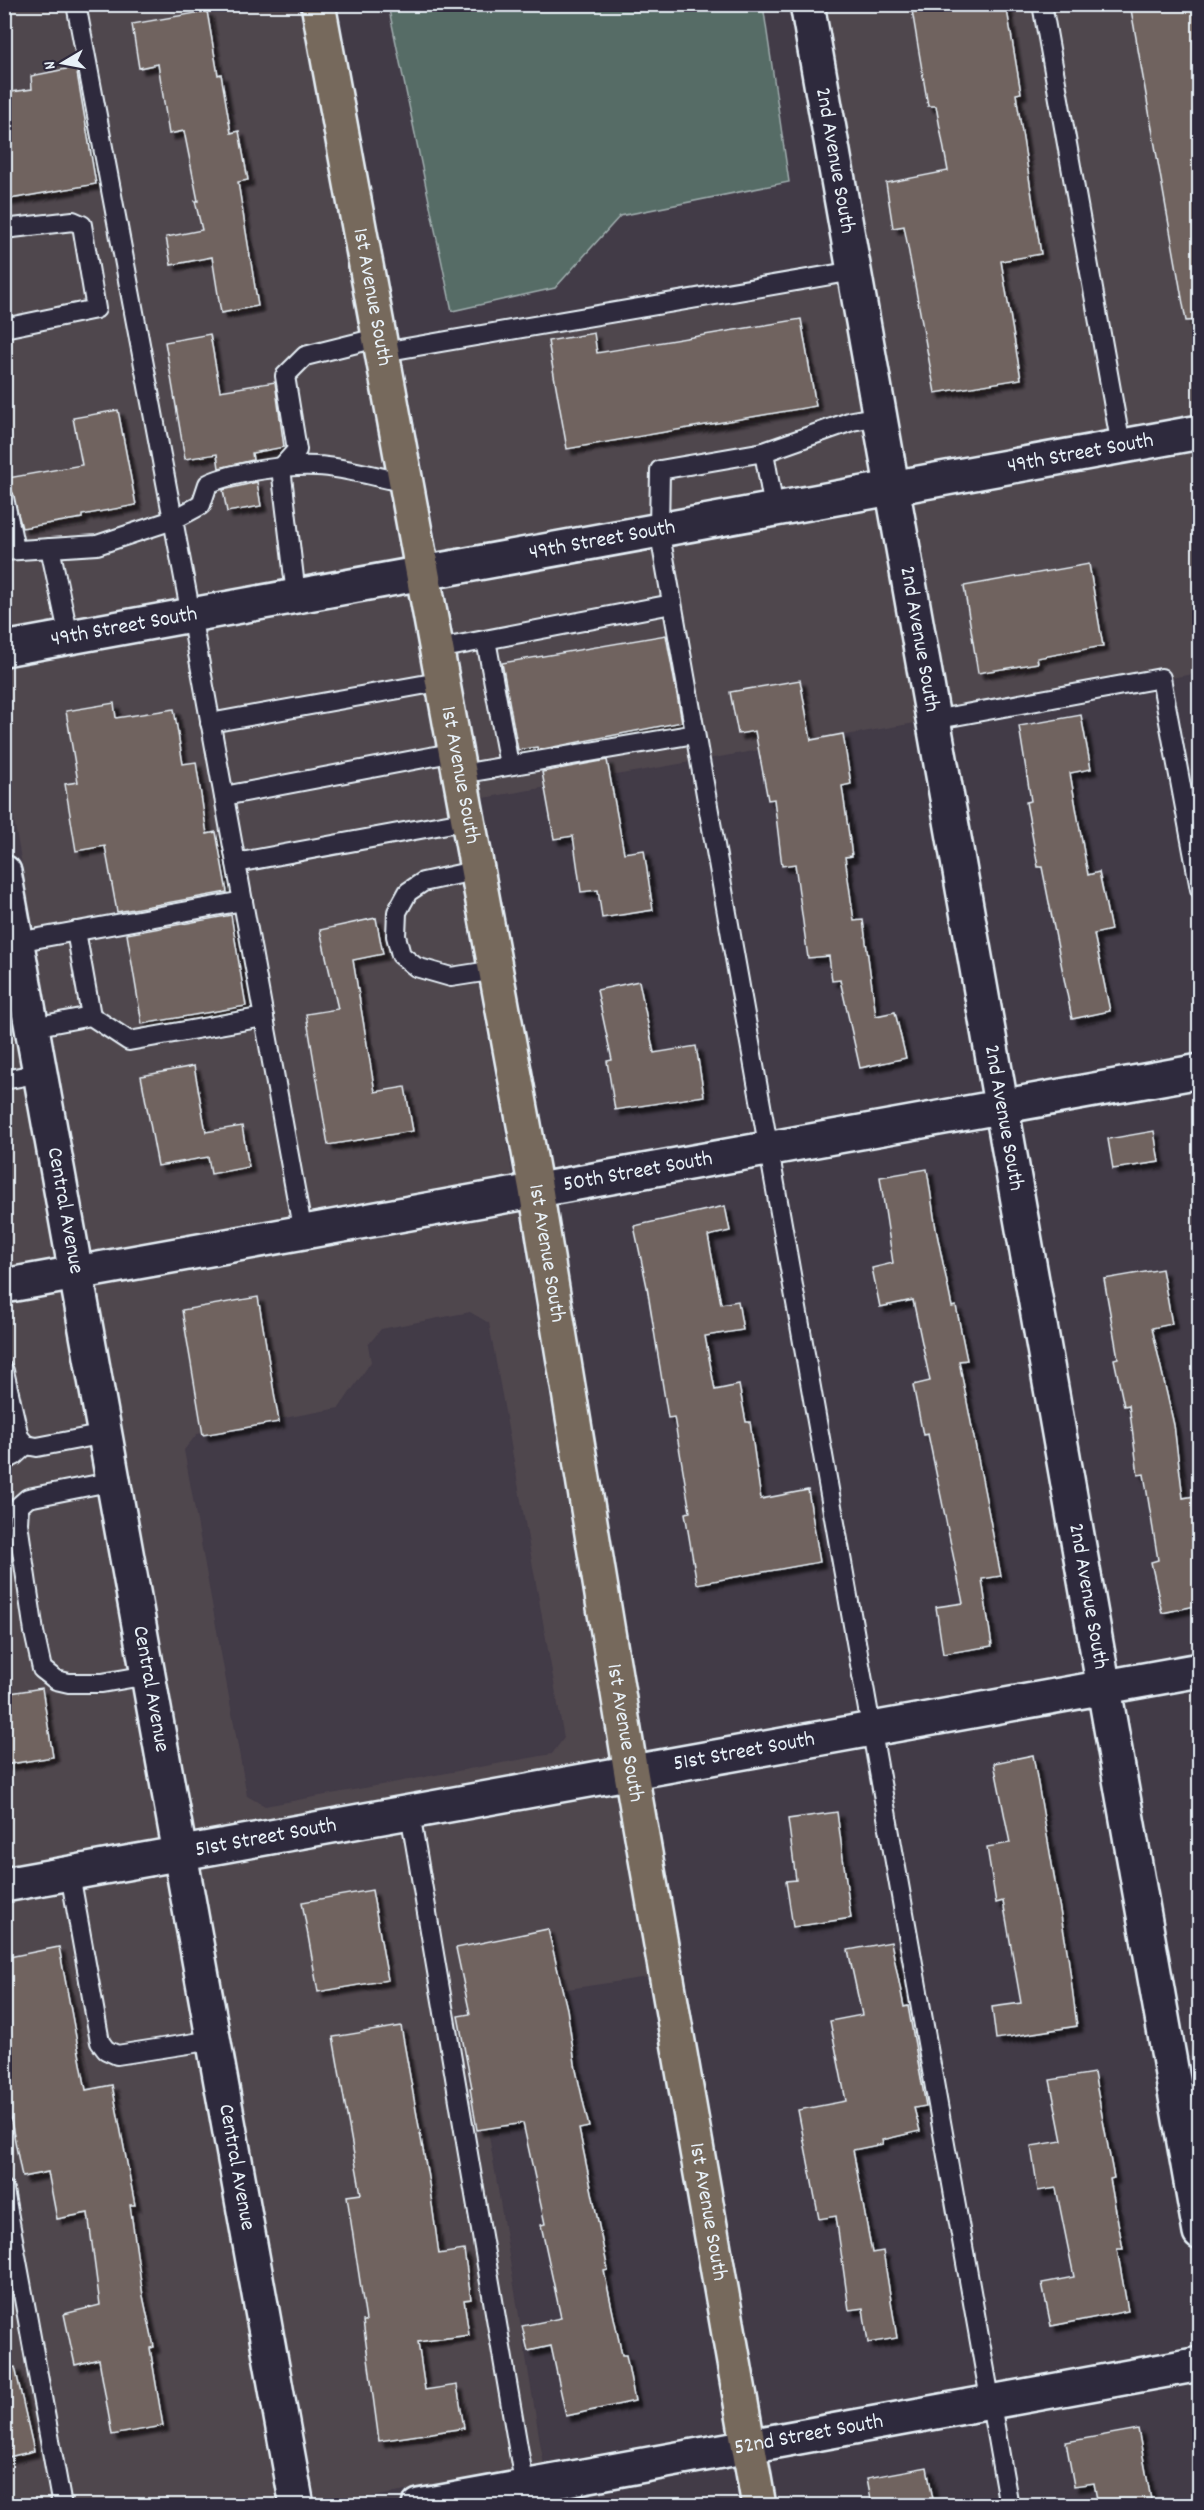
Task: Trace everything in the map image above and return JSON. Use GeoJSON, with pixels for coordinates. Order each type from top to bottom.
{"type":"FeatureCollection","features":[{"type":"Feature","properties":{"kind":"main road","name":"1st Avenue South"},"geometry":{"type":"LineString","coordinates":[[318,4],[536,1191],[631,1773],[759,2505]]}},
{"type":"Feature","properties":{"kind":"street","name":"2nd Avenue South"},"geometry":{"type":"LineString","coordinates":[[807,4],[1200,2232]]}},
{"type":"Feature","properties":{"kind":"street","name":"49th Street South"},"geometry":{"type":"LineString","coordinates":[[4,648],[1200,432]]}},
{"type":"Feature","properties":{"kind":"street","name":"Central Avenue"},"geometry":{"type":"LineString","coordinates":[[4,872],[297,2505]]}},
{"type":"Feature","properties":{"kind":"street","name":"50th Street South"},"geometry":{"type":"LineString","coordinates":[[4,1286],[1200,1071]]}},
{"type":"Feature","properties":{"kind":"street","name":"51st Street South"},"geometry":{"type":"LineString","coordinates":[[4,1885],[1200,1670]]}},
{"type":"Feature","properties":{"kind":"street","name":"52nd Street South"},"geometry":{"type":"LineString","coordinates":[[419,2505],[527,2496],[749,2446],[1200,2364]]}},
{"type":"Feature","properties":{"kind":"lane"},"geometry":{"type":"LineString","coordinates":[[76,4],[191,615],[303,1233]]}},
{"type":"Feature","properties":{"kind":"lane"},"geometry":{"type":"LineString","coordinates":[[1042,4],[1121,446]]}},
{"type":"Feature","properties":{"kind":"lane"},"geometry":{"type":"LineString","coordinates":[[4,229],[73,221],[82,225],[96,309],[4,328]]}},
{"type":"Feature","properties":{"kind":"lane"},"geometry":{"type":"LineString","coordinates":[[296,595],[281,468],[297,450],[285,376],[305,356],[854,271]]}},
{"type":"Feature","properties":{"kind":"lane"},"geometry":{"type":"LineString","coordinates":[[880,416],[852,421],[764,452],[660,470],[659,530],[1009,2505]]}},
{"type":"Feature","properties":{"kind":"lane"},"geometry":{"type":"LineString","coordinates":[[764,452],[774,509]]}},
{"type":"Feature","properties":{"kind":"lane"},"geometry":{"type":"LineString","coordinates":[[4,498],[10,550],[97,545],[173,520],[201,505],[208,484],[219,478],[281,468],[317,466],[407,483]]}},
{"type":"Feature","properties":{"kind":"lane"},"geometry":{"type":"LineString","coordinates":[[50,548],[69,637]]}},
{"type":"Feature","properties":{"kind":"lane"},"geometry":{"type":"LineString","coordinates":[[438,648],[672,604]]}},
{"type":"Feature","properties":{"kind":"lane"},"geometry":{"type":"LineString","coordinates":[[486,640],[509,765]]}},
{"type":"Feature","properties":{"kind":"lane"},"geometry":{"type":"LineString","coordinates":[[933,720],[1161,678],[1200,889]]}},
{"type":"Feature","properties":{"kind":"lane"},"geometry":{"type":"LineString","coordinates":[[210,723],[444,681]]}},
{"type":"Feature","properties":{"kind":"lane"},"geometry":{"type":"LineString","coordinates":[[224,796],[459,763],[509,765],[695,734]]}},
{"type":"Feature","properties":{"kind":"lane"},"geometry":{"type":"LineString","coordinates":[[236,863],[469,820]]}},
{"type":"Feature","properties":{"kind":"lane"},"geometry":{"type":"LineString","coordinates":[[478,870],[423,882],[408,892],[397,912],[396,936],[401,955],[416,967],[451,977],[496,970]]}},
{"type":"Feature","properties":{"kind":"lane"},"geometry":{"type":"LineString","coordinates":[[18,942],[243,901]]}},
{"type":"Feature","properties":{"kind":"lane"},"geometry":{"type":"LineString","coordinates":[[76,932],[91,1016]]}},
{"type":"Feature","properties":{"kind":"lane"},"geometry":{"type":"LineString","coordinates":[[33,1028],[91,1016],[129,1041],[264,1017]]}},
{"type":"Feature","properties":{"kind":"lane"},"geometry":{"type":"LineString","coordinates":[[4,1080],[41,1073]]}},
{"type":"Feature","properties":{"kind":"lane"},"geometry":{"type":"LineString","coordinates":[[4,1371],[19,1437],[26,1445],[37,1447],[105,1434]]}},
{"type":"Feature","properties":{"kind":"lane"},"geometry":{"type":"LineString","coordinates":[[4,1461],[14,1456],[26,1445]]}},
{"type":"Feature","properties":{"kind":"lane"},"geometry":{"type":"LineString","coordinates":[[114,1481],[28,1498],[19,1506],[18,1523],[34,1632],[42,1668],[56,1680],[69,1683],[102,1683],[148,1675]]}},
{"type":"Feature","properties":{"kind":"lane"},"geometry":{"type":"LineString","coordinates":[[410,1813],[527,2496]]}},
{"type":"Feature","properties":{"kind":"lane"},"geometry":{"type":"LineString","coordinates":[[70,1874],[100,2042],[106,2050],[117,2055],[214,2040]]}},
{"type":"Feature","properties":{"kind":"lane"},"geometry":{"type":"LineString","coordinates":[[4,2190],[62,2505]]}},
{"type":"Feature","properties":{"kind":"shaded area"},"geometry":{"type":"Polygon","coordinates":[[[5,5],[299,5],[403,560],[5,632],[5,5]]]}},
{"type":"Feature","properties":{"kind":"shaded area"},"geometry":{"type":"Polygon","coordinates":[[[826,5],[1199,5],[1199,415],[908,468],[826,5]]]}},
{"type":"Feature","properties":{"kind":"shaded area"},"geometry":{"type":"Polygon","coordinates":[[[835,265],[871,475],[439,553],[401,348],[835,265]]]}},
{"type":"Feature","properties":{"kind":"shaded area"},"geometry":{"type":"Polygon","coordinates":[[[1199,448],[1199,673],[951,717],[913,500],[1199,448]]]}},
{"type":"Feature","properties":{"kind":"shaded area"},"geometry":{"type":"Polygon","coordinates":[[[877,507],[915,723],[483,798],[445,585],[877,507]]]}},
{"type":"Feature","properties":{"kind":"shaded area"},"geometry":{"type":"Polygon","coordinates":[[[408,592],[513,1178],[92,1254],[5,770],[4,665],[408,592]]]}},
{"type":"Feature","properties":{"kind":"shaded area"},"geometry":{"type":"Polygon","coordinates":[[[4,977],[56,1261],[4,1270],[4,977]]]}},
{"type":"Feature","properties":{"kind":"shaded area"},"geometry":{"type":"Polygon","coordinates":[[[519,1210],[610,1761],[196,1836],[97,1286],[519,1210]],[[470,1312],[381,1329],[368,1345],[371,1362],[339,1408],[197,1434],[184,1450],[247,1796],[265,1806],[552,1754],[564,1738],[489,1323],[470,1312]]]}},
{"type":"Feature","properties":{"kind":"shaded area"},"geometry":{"type":"Polygon","coordinates":[[[61,1293],[160,1842],[5,1869],[5,1303],[61,1293]]]}},
{"type":"Feature","properties":{"kind":"shaded area"},"geometry":{"type":"Polygon","coordinates":[[[615,1793],[648,1977],[467,2004],[544,2466],[328,2505],[316,2505],[201,1868],[615,1793]]]}},
{"type":"Feature","properties":{"kind":"shaded area"},"geometry":{"type":"Polygon","coordinates":[[[165,1874],[279,2505],[5,2506],[5,1902],[165,1874]]]}},
{"type":"Feature","properties":{"kind":"green space"},"geometry":{"type":"Polygon","coordinates":[[[388,5],[763,5],[789,182],[620,216],[555,288],[452,311],[388,5]]]}},
{"type":"Feature","properties":{"kind":"building"},"geometry":{"type":"Polygon","coordinates":[[[911,4],[1006,4],[1021,93],[1016,94],[1041,254],[1001,261],[1021,379],[935,393],[904,226],[893,228],[886,183],[948,171],[936,106],[928,106],[911,4]]]}},
{"type":"Feature","properties":{"kind":"building"},"geometry":{"type":"Polygon","coordinates":[[[1130,4],[1200,4],[1200,320],[1186,321],[1130,4]]]}},
{"type":"Feature","properties":{"kind":"building"},"geometry":{"type":"Polygon","coordinates":[[[207,11],[231,133],[239,131],[248,180],[238,182],[258,306],[221,313],[212,257],[171,265],[166,237],[202,230],[195,201],[198,201],[184,131],[169,134],[158,64],[139,68],[132,24],[207,11]]]}},
{"type":"Feature","properties":{"kind":"building"},"geometry":{"type":"Polygon","coordinates":[[[76,67],[96,184],[4,200],[4,93],[32,89],[31,76],[76,67]]]}},
{"type":"Feature","properties":{"kind":"building"},"geometry":{"type":"Polygon","coordinates":[[[801,319],[816,406],[567,449],[548,341],[594,333],[597,353],[801,319]]]}},
{"type":"Feature","properties":{"kind":"building"},"geometry":{"type":"Polygon","coordinates":[[[210,334],[220,391],[275,382],[284,447],[252,453],[253,460],[219,468],[217,454],[185,459],[165,342],[210,334]]]}},
{"type":"Feature","properties":{"kind":"building"},"geometry":{"type":"Polygon","coordinates":[[[118,410],[136,505],[82,515],[82,518],[22,528],[8,478],[82,465],[73,418],[118,410]]]}},
{"type":"Feature","properties":{"kind":"building"},"geometry":{"type":"Polygon","coordinates":[[[257,482],[261,506],[227,512],[223,490],[257,482]]]}},
{"type":"Feature","properties":{"kind":"building"},"geometry":{"type":"Polygon","coordinates":[[[1089,564],[1103,646],[1037,658],[1038,663],[978,673],[964,586],[1089,564]]]}},
{"type":"Feature","properties":{"kind":"building"},"geometry":{"type":"Polygon","coordinates":[[[666,635],[682,722],[538,750],[537,747],[518,750],[502,663],[666,635]]]}},
{"type":"Feature","properties":{"kind":"building"},"geometry":{"type":"Polygon","coordinates":[[[800,680],[811,740],[843,734],[851,784],[842,786],[852,856],[845,857],[854,921],[863,920],[876,1016],[895,1012],[906,1058],[860,1068],[840,980],[832,981],[829,956],[808,958],[795,864],[782,866],[774,799],[768,800],[755,731],[738,734],[730,692],[800,680]]]}},
{"type":"Feature","properties":{"kind":"building"},"geometry":{"type":"Polygon","coordinates":[[[114,703],[116,718],[174,709],[183,764],[196,762],[207,834],[216,832],[227,892],[117,912],[105,846],[76,851],[65,784],[78,782],[66,711],[114,703]]]}},
{"type":"Feature","properties":{"kind":"building"},"geometry":{"type":"Polygon","coordinates":[[[1081,715],[1091,769],[1070,773],[1088,875],[1099,872],[1111,930],[1094,934],[1110,1011],[1072,1019],[1042,867],[1038,867],[1026,802],[1031,801],[1019,726],[1081,715]]]}},
{"type":"Feature","properties":{"kind":"building"},"geometry":{"type":"Polygon","coordinates":[[[607,760],[624,853],[644,850],[653,910],[602,918],[598,890],[581,892],[573,836],[554,839],[542,772],[607,760]]]}},
{"type":"Feature","properties":{"kind":"building"},"geometry":{"type":"Polygon","coordinates":[[[231,915],[246,1006],[142,1024],[127,934],[231,915]]]}},
{"type":"Feature","properties":{"kind":"building"},"geometry":{"type":"Polygon","coordinates":[[[376,918],[383,954],[353,960],[375,1092],[405,1087],[413,1131],[328,1145],[306,1014],[338,1009],[320,930],[376,918]]]}},
{"type":"Feature","properties":{"kind":"building"},"geometry":{"type":"Polygon","coordinates":[[[639,981],[654,1053],[696,1046],[704,1096],[615,1110],[607,1061],[612,1060],[597,990],[639,981]]]}},
{"type":"Feature","properties":{"kind":"building"},"geometry":{"type":"Polygon","coordinates":[[[194,1066],[206,1132],[242,1126],[249,1167],[211,1174],[208,1157],[158,1166],[141,1076],[194,1066]]]}},
{"type":"Feature","properties":{"kind":"building"},"geometry":{"type":"Polygon","coordinates":[[[1154,1131],[1159,1162],[1113,1169],[1108,1139],[1154,1131]]]}},
{"type":"Feature","properties":{"kind":"building"},"geometry":{"type":"Polygon","coordinates":[[[927,1169],[936,1229],[952,1307],[956,1306],[967,1360],[959,1361],[1001,1576],[982,1579],[992,1646],[943,1654],[936,1607],[963,1603],[928,1434],[923,1435],[913,1385],[930,1381],[913,1300],[880,1307],[872,1268],[893,1263],[880,1177],[927,1169]]]}},
{"type":"Feature","properties":{"kind":"building"},"geometry":{"type":"Polygon","coordinates":[[[725,1206],[730,1231],[708,1236],[721,1304],[738,1301],[743,1330],[705,1336],[715,1390],[739,1385],[746,1422],[750,1422],[761,1499],[808,1490],[820,1562],[697,1584],[685,1513],[690,1512],[674,1417],[668,1418],[647,1287],[634,1226],[725,1206]]]}},
{"type":"Feature","properties":{"kind":"building"},"geometry":{"type":"Polygon","coordinates":[[[1162,1269],[1172,1324],[1152,1328],[1174,1425],[1183,1498],[1200,1495],[1200,1605],[1162,1613],[1151,1562],[1158,1560],[1144,1474],[1138,1475],[1129,1405],[1124,1406],[1114,1359],[1118,1358],[1104,1279],[1162,1269]]]}},
{"type":"Feature","properties":{"kind":"building"},"geometry":{"type":"Polygon","coordinates":[[[258,1297],[279,1422],[203,1435],[182,1310],[258,1297]]]}},
{"type":"Feature","properties":{"kind":"building"},"geometry":{"type":"Polygon","coordinates":[[[42,1688],[53,1757],[4,1765],[4,1694],[42,1688]]]}},
{"type":"Feature","properties":{"kind":"building"},"geometry":{"type":"Polygon","coordinates":[[[1033,1755],[1068,1956],[1077,2026],[996,2039],[992,2007],[1021,2003],[1003,1901],[996,1903],[987,1847],[1010,1843],[994,1763],[1033,1755]]]}},
{"type":"Feature","properties":{"kind":"building"},"geometry":{"type":"Polygon","coordinates":[[[837,1812],[851,1918],[793,1927],[786,1881],[796,1880],[788,1819],[837,1812]]]}},
{"type":"Feature","properties":{"kind":"building"},"geometry":{"type":"Polygon","coordinates":[[[372,1890],[388,1980],[318,1992],[302,1902],[372,1890]]]}},
{"type":"Feature","properties":{"kind":"building"},"geometry":{"type":"Polygon","coordinates":[[[548,1929],[567,2009],[576,2070],[589,2127],[579,2129],[608,2270],[604,2271],[622,2355],[626,2355],[635,2401],[566,2416],[551,2346],[528,2351],[522,2326],[561,2318],[541,2225],[545,2224],[523,2123],[477,2130],[470,2088],[472,2088],[458,2016],[470,2014],[456,1948],[548,1929]]]}},
{"type":"Feature","properties":{"kind":"building"},"geometry":{"type":"Polygon","coordinates":[[[891,1942],[904,2007],[908,2006],[926,2106],[914,2108],[920,2131],[882,2140],[883,2144],[853,2150],[872,2253],[883,2251],[897,2338],[868,2343],[863,2308],[849,2310],[836,2216],[819,2219],[798,2110],[846,2101],[830,2021],[862,2015],[848,1950],[891,1942]]]}},
{"type":"Feature","properties":{"kind":"building"},"geometry":{"type":"Polygon","coordinates":[[[59,1947],[86,2090],[112,2085],[135,2205],[130,2205],[143,2296],[154,2347],[150,2348],[163,2426],[112,2435],[99,2359],[75,2365],[64,2314],[100,2305],[88,2213],[57,2219],[48,2172],[22,2177],[4,2085],[4,1958],[59,1947]]]}},
{"type":"Feature","properties":{"kind":"building"},"geometry":{"type":"Polygon","coordinates":[[[401,2026],[429,2183],[439,2254],[464,2250],[471,2299],[464,2300],[469,2335],[418,2342],[425,2390],[457,2385],[464,2428],[379,2441],[363,2321],[366,2321],[347,2196],[361,2194],[333,2037],[401,2026]]]}},
{"type":"Feature","properties":{"kind":"building"},"geometry":{"type":"Polygon","coordinates":[[[1094,2073],[1114,2178],[1110,2179],[1123,2249],[1117,2249],[1128,2311],[1051,2326],[1042,2283],[1074,2277],[1056,2188],[1038,2191],[1031,2146],[1062,2141],[1050,2080],[1094,2073]]]}},
{"type":"Feature","properties":{"kind":"building"},"geometry":{"type":"Polygon","coordinates":[[[15,2367],[34,2451],[4,2458],[4,2369],[15,2367]]]}},
{"type":"Feature","properties":{"kind":"building"},"geometry":{"type":"Polygon","coordinates":[[[1138,2429],[1152,2505],[1098,2505],[1094,2483],[1074,2486],[1066,2442],[1138,2429]]]}},
{"type":"Feature","properties":{"kind":"building"},"geometry":{"type":"Polygon","coordinates":[[[927,2467],[934,2505],[872,2505],[867,2478],[927,2467]]]}}]}
